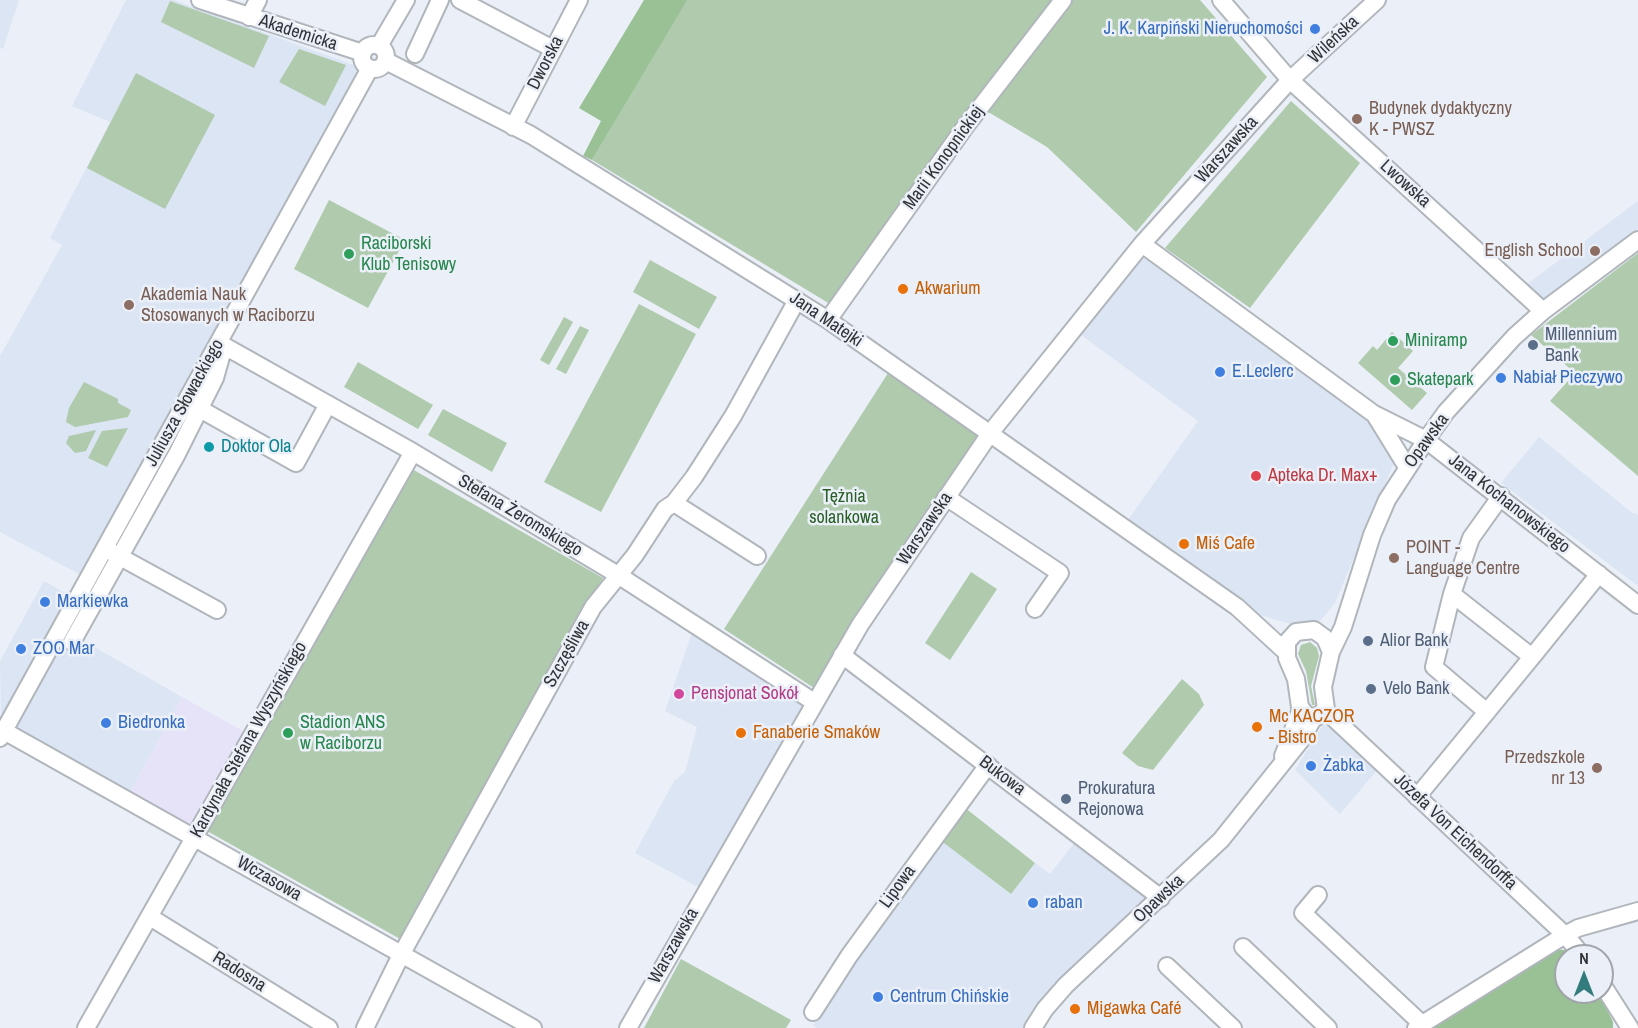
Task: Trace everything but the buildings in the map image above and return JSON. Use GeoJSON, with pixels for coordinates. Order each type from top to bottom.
{"type":"FeatureCollection","features":[{"type":"Feature","properties":{"kind":"street","name":"Akademicka"},"geometry":{"type":"LineString","coordinates":[[200,0],[366,60]]}},
{"type":"Feature","properties":{"kind":"street"},"geometry":{"type":"LineString","coordinates":[[249,17],[258,0]]}},
{"type":"Feature","properties":{"kind":"street"},"geometry":{"type":"LineString","coordinates":[[366,60],[379,68],[382,53],[406,0]]}},
{"type":"Feature","properties":{"kind":"street"},"geometry":{"type":"LineString","coordinates":[[415,54],[440,0]]}},
{"type":"Feature","properties":{"kind":"street"},"geometry":{"type":"LineString","coordinates":[[460,0],[553,49]]}},
{"type":"Feature","properties":{"kind":"street","name":"Dworska"},"geometry":{"type":"LineString","coordinates":[[513,127],[579,0]]}},
{"type":"Feature","properties":{"kind":"street","name":"Marii Konopnickiej"},"geometry":{"type":"LineString","coordinates":[[828,320],[965,127],[1063,0]]}},
{"type":"Feature","properties":{"kind":"street","name":"Lwowska"},"geometry":{"type":"LineString","coordinates":[[1221,0],[1290,80],[1543,311]]}},
{"type":"Feature","properties":{"kind":"street","name":"Wileńska"},"geometry":{"type":"LineString","coordinates":[[1290,80],[1377,0]]}},
{"type":"Feature","properties":{"kind":"street","name":"Jana Matejki"},"geometry":{"type":"LineString","coordinates":[[382,53],[531,135],[828,320],[991,432],[1245,614],[1286,652]]}},
{"type":"Feature","properties":{"kind":"street","name":"Juliusza Słowackiego"},"geometry":{"type":"LineString","coordinates":[[2,734],[104,549],[193,405],[221,344],[366,60]]}},
{"type":"Feature","properties":{"kind":"street","name":"Warszawska"},"geometry":{"type":"LineString","coordinates":[[629,1027],[842,655],[991,432],[1142,244],[1290,80]]}},
{"type":"Feature","properties":{"kind":"street","name":"Opawska"},"geometry":{"type":"LineString","coordinates":[[1033,1028],[1066,985],[1221,840],[1280,765],[1313,712],[1327,702],[1323,687],[1331,652],[1343,627],[1348,607],[1387,500],[1426,440],[1492,360],[1543,311],[1638,240]]}},
{"type":"Feature","properties":{"kind":"street","name":"Jana Kochanowskiego"},"geometry":{"type":"LineString","coordinates":[[1142,244],[1374,414],[1426,440],[1638,605]]}},
{"type":"Feature","properties":{"kind":"street","name":"Szczęśliwa"},"geometry":{"type":"LineString","coordinates":[[365,1028],[401,955],[593,607],[635,555],[665,509],[674,503],[733,416],[797,300]]}},
{"type":"Feature","properties":{"kind":"street","name":"Stefana Żeromskiego"},"geometry":{"type":"LineString","coordinates":[[221,344],[413,452],[618,574],[814,702]]}},
{"type":"Feature","properties":{"kind":"street"},"geometry":{"type":"LineString","coordinates":[[72,642],[120,558],[193,405],[296,463],[328,404]]}},
{"type":"Feature","properties":{"kind":"street","name":"Jana Kochanowskiego"},"geometry":{"type":"LineString","coordinates":[[1374,414],[1407,467]]}},
{"type":"Feature","properties":{"kind":"street","name":"Kardynała Stefana Wyszyńskiego"},"geometry":{"type":"LineString","coordinates":[[86,1028],[413,452]]}},
{"type":"Feature","properties":{"kind":"street"},"geometry":{"type":"LineString","coordinates":[[946,497],[1060,573],[1035,609]]}},
{"type":"Feature","properties":{"kind":"street"},"geometry":{"type":"LineString","coordinates":[[1487,712],[1434,667],[1452,594],[1471,538],[1500,497]]}},
{"type":"Feature","properties":{"kind":"street"},"geometry":{"type":"LineString","coordinates":[[674,503],[757,556]]}},
{"type":"Feature","properties":{"kind":"street"},"geometry":{"type":"LineString","coordinates":[[104,549],[217,610]]}},
{"type":"Feature","properties":{"kind":"street"},"geometry":{"type":"LineString","coordinates":[[1417,797],[1599,574]]}},
{"type":"Feature","properties":{"kind":"street"},"geometry":{"type":"LineString","coordinates":[[1452,594],[1532,657]]}},
{"type":"Feature","properties":{"kind":"street"},"geometry":{"type":"LineString","coordinates":[[1317,632],[1348,607]]}},
{"type":"Feature","properties":{"kind":"street","name":"Jana Matejki"},"geometry":{"type":"LineString","coordinates":[[1245,614],[1280,629],[1298,631]]}},
{"type":"Feature","properties":{"kind":"street"},"geometry":{"type":"LineString","coordinates":[[1313,712],[1296,679],[1286,652],[1288,640],[1298,631],[1317,632],[1328,641],[1331,652]]}},
{"type":"Feature","properties":{"kind":"street","name":"Bukowa"},"geometry":{"type":"LineString","coordinates":[[842,655],[1161,898]]}},
{"type":"Feature","properties":{"kind":"street","name":"Józefa Von Eichendorffa"},"geometry":{"type":"LineString","coordinates":[[1313,712],[1417,797],[1572,944]]}},
{"type":"Feature","properties":{"kind":"street","name":"Wczasowa"},"geometry":{"type":"LineString","coordinates":[[2,734],[195,837],[533,1028]]}},
{"type":"Feature","properties":{"kind":"street","name":"Lipowa"},"geometry":{"type":"LineString","coordinates":[[813,1012],[849,956],[988,765]]}},
{"type":"Feature","properties":{"kind":"street"},"geometry":{"type":"LineString","coordinates":[[1318,895],[1303,913],[1419,1026],[1564,935],[1578,928],[1638,911]]}},
{"type":"Feature","properties":{"kind":"street","name":"Radosna"},"geometry":{"type":"LineString","coordinates":[[150,917],[329,1028]]}},
{"type":"Feature","properties":{"kind":"street"},"geometry":{"type":"LineString","coordinates":[[1243,947],[1328,1028]]}},
{"type":"Feature","properties":{"kind":"street"},"geometry":{"type":"LineString","coordinates":[[1167,966],[1233,1028]]}},
{"type":"Feature","properties":{"kind":"street"},"geometry":{"type":"LineString","coordinates":[[1614,1003],[1630,1028]]}},
{"type":"Feature","properties":{"kind":"shaded area"},"geometry":{"type":"Polygon","coordinates":[[[0,0],[19,0],[3,49],[0,48],[0,0]]]}},
{"type":"Feature","properties":{"kind":"shaded area","name":"Akademia Nauk Stosowanych w Raciborzu"},"geometry":{"type":"Polygon","coordinates":[[[126,0],[174,0],[362,68],[81,575],[0,532],[0,356],[62,245],[50,238],[110,122],[72,106],[126,0]]]}},
{"type":"Feature","properties":{"kind":"shaded area"},"geometry":{"type":"Polygon","coordinates":[[[1638,201],[1638,229],[1544,301],[1526,285],[1638,201]]]}},
{"type":"Feature","properties":{"kind":"shaded area"},"geometry":{"type":"Polygon","coordinates":[[[1145,253],[1368,419],[1396,458],[1335,603],[1320,621],[1290,624],[1257,614],[1128,520],[1198,421],[1077,332],[1145,253]]]}},
{"type":"Feature","properties":{"kind":"shaded area"},"geometry":{"type":"Polygon","coordinates":[[[1539,437],[1631,512],[1638,515],[1638,586],[1501,483],[1539,437]]]}},
{"type":"Feature","properties":{"kind":"shaded area"},"geometry":{"type":"Polygon","coordinates":[[[44,581],[69,595],[1,719],[0,661],[44,581]]]}},
{"type":"Feature","properties":{"kind":"shaded area"},"geometry":{"type":"Polygon","coordinates":[[[68,632],[182,697],[130,793],[15,728],[68,632]]]}},
{"type":"Feature","properties":{"kind":"shaded area"},"geometry":{"type":"Polygon","coordinates":[[[692,633],[804,704],[702,889],[635,853],[674,781],[685,772],[697,727],[665,711],[692,633]]]}},
{"type":"Feature","properties":{"kind":"shaded area"},"geometry":{"type":"Polygon","coordinates":[[[182,697],[249,734],[196,829],[130,793],[182,697]]]}},
{"type":"Feature","properties":{"kind":"shaded area"},"geometry":{"type":"Polygon","coordinates":[[[1323,725],[1335,729],[1378,769],[1340,814],[1295,770],[1323,725]]]}},
{"type":"Feature","properties":{"kind":"shaded area"},"geometry":{"type":"Polygon","coordinates":[[[940,840],[1011,894],[1035,863],[1050,874],[1075,842],[1149,897],[1085,955],[1038,1005],[1023,1028],[817,1028],[813,1026],[845,972],[940,840]]]}},
{"type":"Feature","properties":{"kind":"green space"},"geometry":{"type":"Polygon","coordinates":[[[644,0],[687,0],[592,160],[583,156],[601,121],[579,108],[644,0]]]}},
{"type":"Feature","properties":{"kind":"green space"},"geometry":{"type":"Polygon","coordinates":[[[686,0],[1055,0],[830,304],[592,160],[686,0]]]}},
{"type":"Feature","properties":{"kind":"green space"},"geometry":{"type":"Polygon","coordinates":[[[1070,0],[1200,0],[1267,77],[1136,232],[1047,147],[985,110],[1070,0]]]}},
{"type":"Feature","properties":{"kind":"green space"},"geometry":{"type":"Polygon","coordinates":[[[170,1],[269,36],[254,68],[161,22],[170,1]]]}},
{"type":"Feature","properties":{"kind":"green space"},"geometry":{"type":"Polygon","coordinates":[[[299,49],[346,65],[325,106],[279,82],[299,49]]]}},
{"type":"Feature","properties":{"kind":"green space"},"geometry":{"type":"Polygon","coordinates":[[[136,73],[215,115],[165,209],[87,168],[136,73]]]}},
{"type":"Feature","properties":{"kind":"green space"},"geometry":{"type":"Polygon","coordinates":[[[1291,101],[1360,163],[1250,308],[1165,248],[1291,101]]]}},
{"type":"Feature","properties":{"kind":"green space","name":"Raciborski Klub Tenisowy"},"geometry":{"type":"Polygon","coordinates":[[[329,200],[405,240],[368,308],[294,269],[329,200]]]}},
{"type":"Feature","properties":{"kind":"green space"},"geometry":{"type":"Polygon","coordinates":[[[1638,253],[1638,476],[1550,401],[1575,373],[1531,335],[1638,253]]]}},
{"type":"Feature","properties":{"kind":"green space"},"geometry":{"type":"Polygon","coordinates":[[[650,260],[717,297],[699,329],[633,292],[650,260]]]}},
{"type":"Feature","properties":{"kind":"green space"},"geometry":{"type":"Polygon","coordinates":[[[639,304],[696,334],[601,512],[544,482],[639,304]]]}},
{"type":"Feature","properties":{"kind":"green space"},"geometry":{"type":"Polygon","coordinates":[[[564,317],[573,322],[549,365],[540,360],[564,317]]]}},
{"type":"Feature","properties":{"kind":"green space"},"geometry":{"type":"Polygon","coordinates":[[[580,326],[589,330],[566,374],[556,369],[580,326]]]}},
{"type":"Feature","properties":{"kind":"green space","name":"Skatepark"},"geometry":{"type":"Polygon","coordinates":[[[1392,332],[1413,351],[1398,368],[1427,393],[1412,410],[1358,363],[1373,346],[1377,350],[1392,332]]]}},
{"type":"Feature","properties":{"kind":"green space"},"geometry":{"type":"Polygon","coordinates":[[[358,362],[433,405],[418,429],[344,387],[358,362]]]}},
{"type":"Feature","properties":{"kind":"green space","name":"Tężnia solankowa"},"geometry":{"type":"Polygon","coordinates":[[[890,370],[978,434],[978,439],[814,688],[724,629],[890,370]]]}},
{"type":"Feature","properties":{"kind":"green space"},"geometry":{"type":"Polygon","coordinates":[[[84,382],[118,399],[118,403],[131,410],[128,417],[75,427],[66,422],[69,408],[84,382]]]}},
{"type":"Feature","properties":{"kind":"green space"},"geometry":{"type":"Polygon","coordinates":[[[443,409],[507,443],[492,472],[428,435],[443,409]]]}},
{"type":"Feature","properties":{"kind":"green space"},"geometry":{"type":"Polygon","coordinates":[[[128,428],[107,467],[88,458],[102,431],[128,428]]]}},
{"type":"Feature","properties":{"kind":"green space"},"geometry":{"type":"Polygon","coordinates":[[[96,430],[86,451],[75,453],[66,443],[69,436],[96,430]]]}},
{"type":"Feature","properties":{"kind":"green space","name":"Stadion ANS w Raciborzu"},"geometry":{"type":"Polygon","coordinates":[[[412,469],[603,578],[402,940],[207,831],[412,469]]]}},
{"type":"Feature","properties":{"kind":"green space"},"geometry":{"type":"Polygon","coordinates":[[[971,572],[997,589],[950,660],[925,643],[971,572]]]}},
{"type":"Feature","properties":{"kind":"green space"},"geometry":{"type":"Polygon","coordinates":[[[1310,642],[1317,648],[1319,656],[1311,686],[1315,705],[1312,705],[1306,671],[1298,654],[1301,645],[1310,642]]]}},
{"type":"Feature","properties":{"kind":"green space"},"geometry":{"type":"Polygon","coordinates":[[[1182,679],[1199,694],[1204,705],[1153,770],[1138,766],[1122,753],[1182,679]]]}},
{"type":"Feature","properties":{"kind":"green space"},"geometry":{"type":"Polygon","coordinates":[[[964,807],[1035,863],[1011,894],[940,840],[964,807]]]}},
{"type":"Feature","properties":{"kind":"green space"},"geometry":{"type":"Polygon","coordinates":[[[1554,950],[1554,1004],[1605,1004],[1613,1022],[1613,1028],[1432,1028],[1554,950]]]}},
{"type":"Feature","properties":{"kind":"green space"},"geometry":{"type":"Polygon","coordinates":[[[681,959],[791,1020],[786,1028],[644,1028],[681,959]]]}},
{"type":"Feature","properties":{"kind":"place","name":"J. K. Karpiński Nieruchomości"},"geometry":{"type":"Point","coordinates":[1315,29]}},
{"type":"Feature","properties":{"kind":"place","name":"Budynek dydaktyczny K - PWSZ"},"geometry":{"type":"Point","coordinates":[1357,119]}},
{"type":"Feature","properties":{"kind":"place","name":"English School"},"geometry":{"type":"Point","coordinates":[1595,251]}},
{"type":"Feature","properties":{"kind":"place","name":"Raciborski Klub Tenisowy"},"geometry":{"type":"Point","coordinates":[349,254]}},
{"type":"Feature","properties":{"kind":"place","name":"Akwarium"},"geometry":{"type":"Point","coordinates":[903,289]}},
{"type":"Feature","properties":{"kind":"place","name":"Akademia Nauk Stosowanych w Raciborzu"},"geometry":{"type":"Point","coordinates":[129,305]}},
{"type":"Feature","properties":{"kind":"place","name":"Miniramp"},"geometry":{"type":"Point","coordinates":[1393,341]}},
{"type":"Feature","properties":{"kind":"place","name":"Millennium Bank"},"geometry":{"type":"Point","coordinates":[1533,345]}},
{"type":"Feature","properties":{"kind":"place","name":"E.Leclerc"},"geometry":{"type":"Point","coordinates":[1220,372]}},
{"type":"Feature","properties":{"kind":"place","name":"Nabiał Pieczywo"},"geometry":{"type":"Point","coordinates":[1501,378]}},
{"type":"Feature","properties":{"kind":"place","name":"Skatepark"},"geometry":{"type":"Point","coordinates":[1395,380]}},
{"type":"Feature","properties":{"kind":"place","name":"Doktor Ola"},"geometry":{"type":"Point","coordinates":[209,447]}},
{"type":"Feature","properties":{"kind":"place","name":"Apteka Dr. Max+"},"geometry":{"type":"Point","coordinates":[1256,476]}},
{"type":"Feature","properties":{"kind":"place","name":"Miś Cafe"},"geometry":{"type":"Point","coordinates":[1184,544]}},
{"type":"Feature","properties":{"kind":"place","name":"POINT - Language Centre"},"geometry":{"type":"Point","coordinates":[1394,558]}},
{"type":"Feature","properties":{"kind":"place","name":"Markiewka"},"geometry":{"type":"Point","coordinates":[45,602]}},
{"type":"Feature","properties":{"kind":"place","name":"Alior Bank"},"geometry":{"type":"Point","coordinates":[1368,641]}},
{"type":"Feature","properties":{"kind":"place","name":"ZOO Mar"},"geometry":{"type":"Point","coordinates":[21,649]}},
{"type":"Feature","properties":{"kind":"place","name":"Velo Bank"},"geometry":{"type":"Point","coordinates":[1371,689]}},
{"type":"Feature","properties":{"kind":"place","name":"Pensjonat Sokół"},"geometry":{"type":"Point","coordinates":[679,694]}},
{"type":"Feature","properties":{"kind":"place","name":"Biedronka"},"geometry":{"type":"Point","coordinates":[106,723]}},
{"type":"Feature","properties":{"kind":"place","name":"Mc KACZOR - Bistro"},"geometry":{"type":"Point","coordinates":[1257,727]}},
{"type":"Feature","properties":{"kind":"place","name":"Stadion ANS w Raciborzu"},"geometry":{"type":"Point","coordinates":[288,733]}},
{"type":"Feature","properties":{"kind":"place","name":"Fanaberie Smaków"},"geometry":{"type":"Point","coordinates":[741,733]}},
{"type":"Feature","properties":{"kind":"place","name":"Żabka"},"geometry":{"type":"Point","coordinates":[1311,766]}},
{"type":"Feature","properties":{"kind":"place","name":"Przedszkole nr 13"},"geometry":{"type":"Point","coordinates":[1597,768]}},
{"type":"Feature","properties":{"kind":"place","name":"Prokuratura Rejonowa"},"geometry":{"type":"Point","coordinates":[1066,799]}},
{"type":"Feature","properties":{"kind":"place","name":"raban"},"geometry":{"type":"Point","coordinates":[1033,903]}},
{"type":"Feature","properties":{"kind":"place","name":"Centrum Chińskie"},"geometry":{"type":"Point","coordinates":[878,997]}},
{"type":"Feature","properties":{"kind":"place","name":"Migawka Café"},"geometry":{"type":"Point","coordinates":[1075,1009]}}]}
